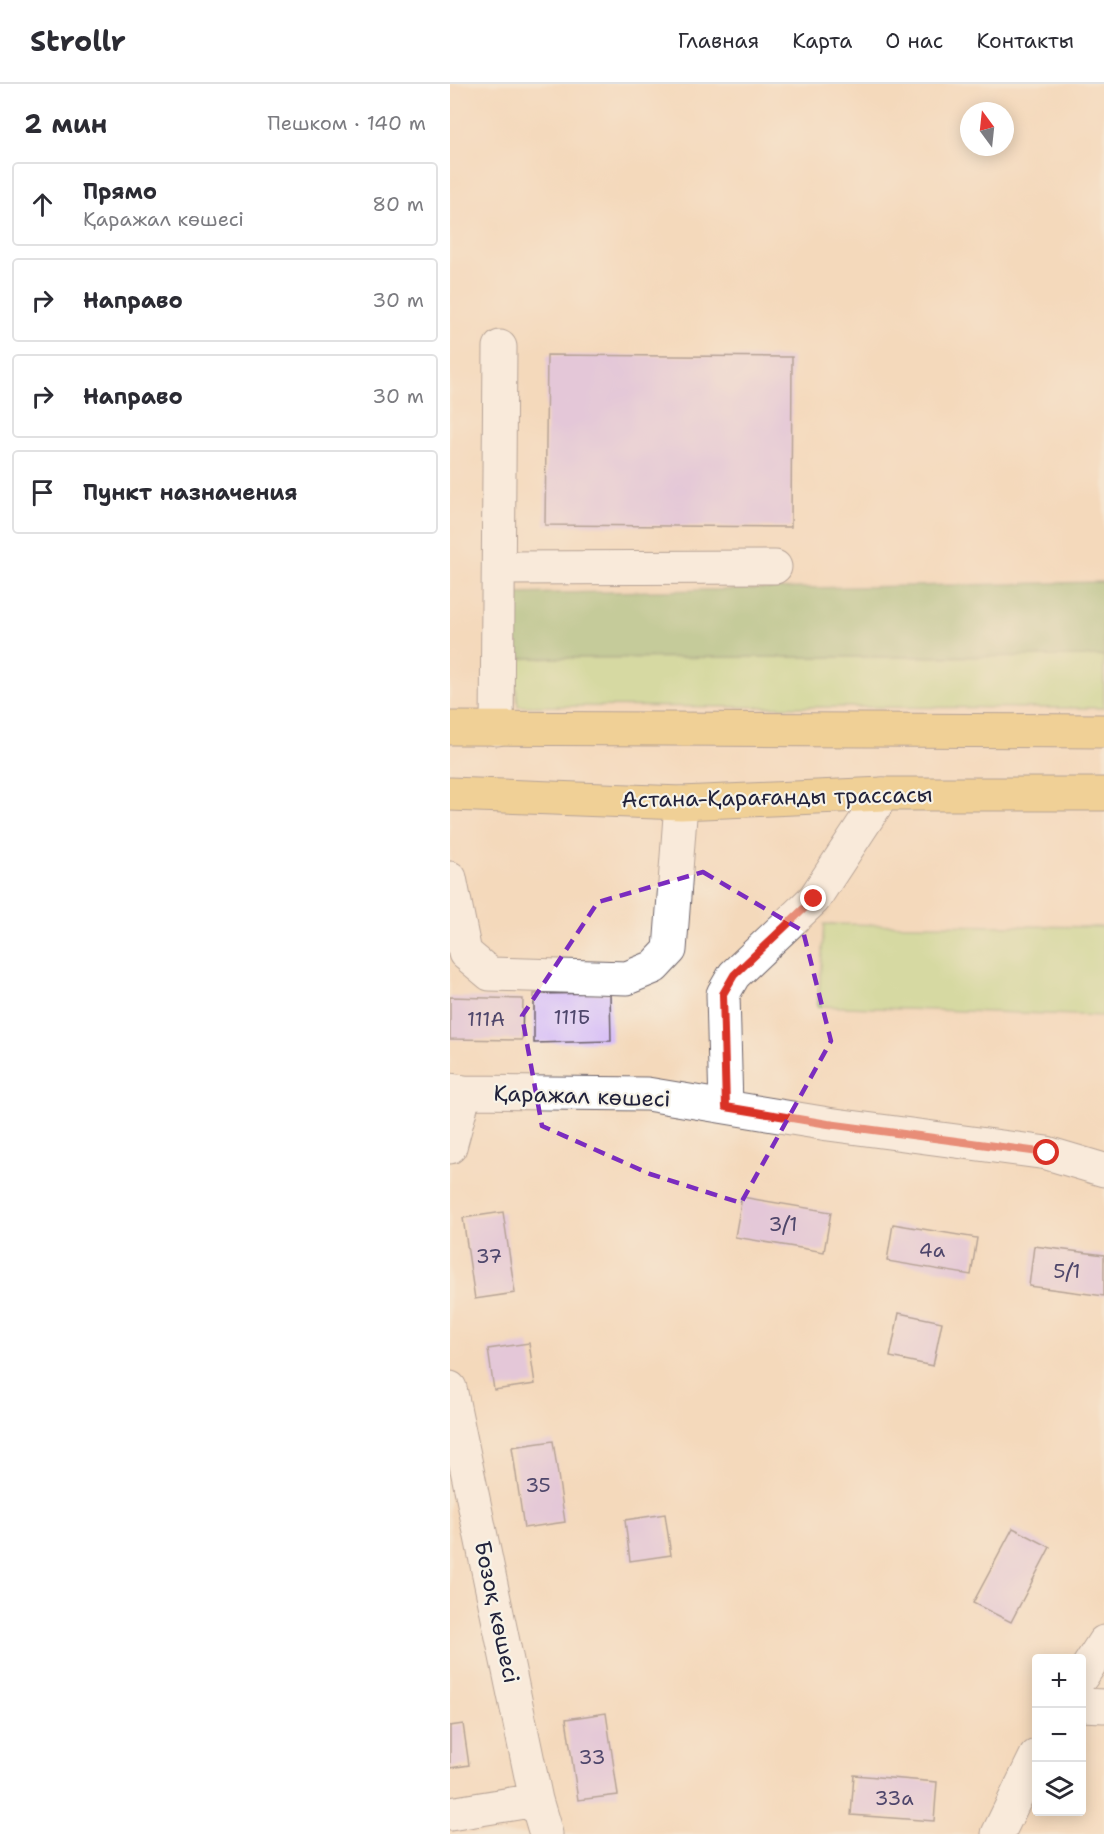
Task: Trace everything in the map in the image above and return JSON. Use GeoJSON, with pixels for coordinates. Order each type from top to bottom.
{"type":"FeatureCollection","features":[{"type":"Feature","properties":{"kind":"main road"},"geometry":{"type":"LineString","coordinates":[[450,728],[1104,731]]}},
{"type":"Feature","properties":{"kind":"main road","name":"Астана-Қарағанды трассасы"},"geometry":{"type":"LineString","coordinates":[[450,794],[681,803],[883,794],[1104,794]]}},
{"type":"Feature","properties":{"kind":"street"},"geometry":{"type":"LineString","coordinates":[[497,729],[500,347]]}},
{"type":"Feature","properties":{"kind":"street"},"geometry":{"type":"LineString","coordinates":[[499,568],[776,567]]}},
{"type":"Feature","properties":{"kind":"street"},"geometry":{"type":"LineString","coordinates":[[726,1107],[723,994],[734,975],[814,899],[883,794]]}},
{"type":"Feature","properties":{"kind":"street"},"geometry":{"type":"LineString","coordinates":[[450,878],[465,953],[490,974],[627,978],[654,967],[670,950],[681,803]]}},
{"type":"Feature","properties":{"kind":"street"},"geometry":{"type":"LineString","coordinates":[[450,1148],[458,1091]]}},
{"type":"Feature","properties":{"kind":"street","name":"Қаражал көшесі"},"geometry":{"type":"LineString","coordinates":[[458,1091],[647,1094],[840,1126],[1047,1153],[1104,1170]]}},
{"type":"Feature","properties":{"kind":"street","name":"Бозоқ көшесі"},"geometry":{"type":"LineString","coordinates":[[450,1388],[536,1800],[546,1834]]}},
{"type":"Feature","properties":{"kind":"street"},"geometry":{"type":"LineString","coordinates":[[1086,1670],[1104,1642]]}},
{"type":"Feature","properties":{"kind":"street"},"geometry":{"type":"LineString","coordinates":[[1086,1705],[1104,1706]]}},
{"type":"Feature","properties":{"kind":"street"},"geometry":{"type":"LineString","coordinates":[[999,1834],[1033,1762]]}},
{"type":"Feature","properties":{"kind":"street"},"geometry":{"type":"LineString","coordinates":[[450,1814],[536,1800]]}},
{"type":"Feature","properties":{"kind":"highlighted area"},"geometry":{"type":"Polygon","coordinates":[[[703,872],[803,931],[831,1041],[741,1203],[650,1174],[542,1126],[522,1016],[598,902],[703,872]]]}},
{"type":"Feature","properties":{"kind":"green space"},"geometry":{"type":"Polygon","coordinates":[[[1104,582],[1104,656],[513,658],[511,594],[1104,582]]]}},
{"type":"Feature","properties":{"kind":"green space"},"geometry":{"type":"Polygon","coordinates":[[[1104,656],[1104,708],[518,706],[513,658],[1104,656]]]}},
{"type":"Feature","properties":{"kind":"green space"},"geometry":{"type":"Polygon","coordinates":[[[824,924],[1104,927],[1104,1016],[818,1006],[824,924]]]}},
{"type":"Feature","properties":{"kind":"building"},"geometry":{"type":"Polygon","coordinates":[[[547,355],[792,357],[791,527],[545,525],[547,355]]]}},
{"type":"Feature","properties":{"kind":"building"},"geometry":{"type":"Polygon","coordinates":[[[610,993],[611,1041],[534,1043],[534,994],[610,993]]]}},
{"type":"Feature","properties":{"kind":"building"},"geometry":{"type":"Polygon","coordinates":[[[450,997],[523,999],[522,1040],[450,1039],[450,997]]]}},
{"type":"Feature","properties":{"kind":"building"},"geometry":{"type":"Polygon","coordinates":[[[742,1197],[831,1212],[824,1252],[735,1237],[742,1197]]]}},
{"type":"Feature","properties":{"kind":"building"},"geometry":{"type":"Polygon","coordinates":[[[503,1212],[515,1293],[475,1299],[463,1218],[503,1212]]]}},
{"type":"Feature","properties":{"kind":"building"},"geometry":{"type":"Polygon","coordinates":[[[893,1224],[977,1238],[971,1275],[887,1261],[893,1224]]]}},
{"type":"Feature","properties":{"kind":"building"},"geometry":{"type":"Polygon","coordinates":[[[1034,1246],[1104,1255],[1104,1296],[1029,1286],[1034,1246]]]}},
{"type":"Feature","properties":{"kind":"building"},"geometry":{"type":"Polygon","coordinates":[[[899,1313],[942,1322],[933,1366],[890,1357],[899,1313]]]}},
{"type":"Feature","properties":{"kind":"building"},"geometry":{"type":"Polygon","coordinates":[[[529,1343],[535,1384],[494,1390],[488,1349],[529,1343]]]}},
{"type":"Feature","properties":{"kind":"building"},"geometry":{"type":"Polygon","coordinates":[[[553,1441],[565,1522],[524,1528],[512,1447],[553,1441]]]}},
{"type":"Feature","properties":{"kind":"building"},"geometry":{"type":"Polygon","coordinates":[[[665,1514],[671,1555],[630,1561],[625,1520],[665,1514]]]}},
{"type":"Feature","properties":{"kind":"building"},"geometry":{"type":"Polygon","coordinates":[[[1013,1528],[1050,1547],[1011,1622],[973,1603],[1013,1528]]]}},
{"type":"Feature","properties":{"kind":"building"},"geometry":{"type":"Polygon","coordinates":[[[606,1713],[618,1795],[578,1800],[566,1719],[606,1713]]]}},
{"type":"Feature","properties":{"kind":"building"},"geometry":{"type":"Polygon","coordinates":[[[463,1724],[469,1765],[450,1768],[450,1726],[463,1724]]]}},
{"type":"Feature","properties":{"kind":"building"},"geometry":{"type":"Polygon","coordinates":[[[854,1775],[937,1782],[934,1821],[851,1815],[854,1775]]]}},
{"type":"Feature","properties":{"kind":"route"},"geometry":{"type":"LineString","coordinates":[[814,899],[734,975],[723,994],[726,1107],[828,1124],[1047,1153]]}}]}
